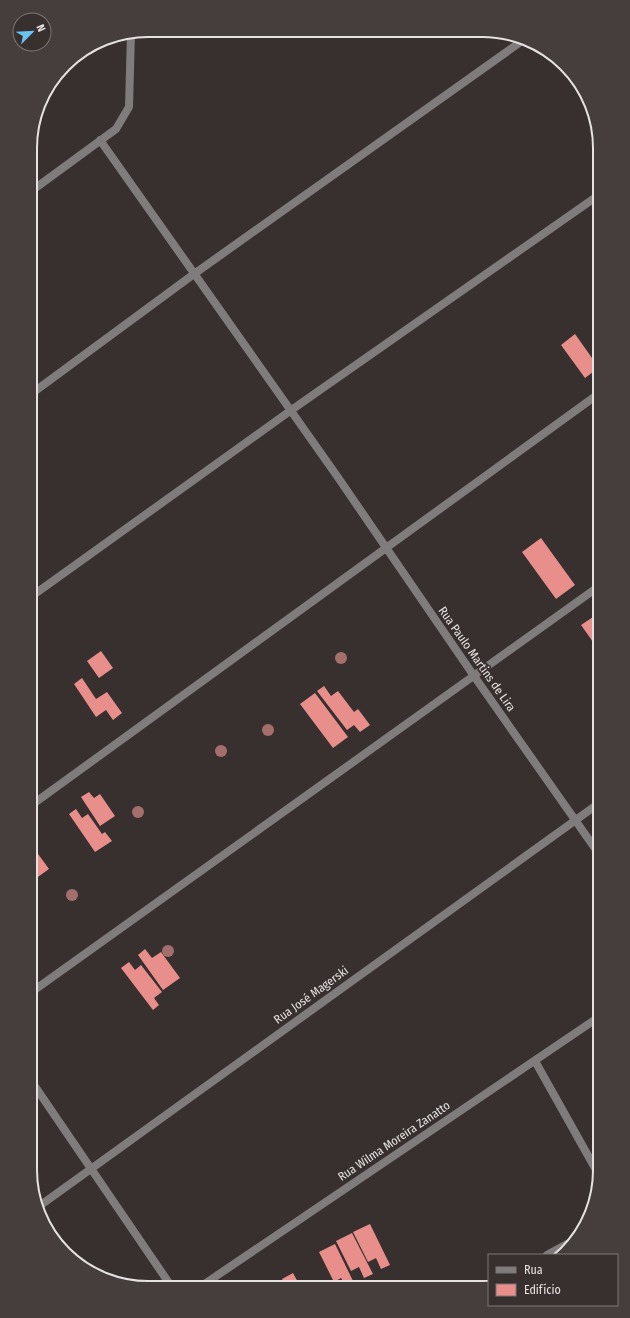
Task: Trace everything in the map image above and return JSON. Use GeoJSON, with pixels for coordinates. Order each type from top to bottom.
{"type":"FeatureCollection","features":[{"type":"Feature","properties":{"kind":"street"},"geometry":{"type":"LineString","coordinates":[[37,187],[116,129],[129,107],[131,38]]}},
{"type":"Feature","properties":{"kind":"street"},"geometry":{"type":"LineString","coordinates":[[37,390],[194,274],[519,43]]}},
{"type":"Feature","properties":{"kind":"street","name":"Rua Paulo Martins de Lira"},"geometry":{"type":"LineString","coordinates":[[100,140],[593,846]]}},
{"type":"Feature","properties":{"kind":"street"},"geometry":{"type":"LineString","coordinates":[[37,592],[290,411],[593,199]]}},
{"type":"Feature","properties":{"kind":"street"},"geometry":{"type":"LineString","coordinates":[[37,801],[593,398]]}},
{"type":"Feature","properties":{"kind":"street"},"geometry":{"type":"LineString","coordinates":[[37,988],[593,591]]}},
{"type":"Feature","properties":{"kind":"street","name":"Rua José Magerski"},"geometry":{"type":"LineString","coordinates":[[42,1204],[593,808]]}},
{"type":"Feature","properties":{"kind":"street","name":"Rua Wilma Moreira Zanatto"},"geometry":{"type":"LineString","coordinates":[[209,1281],[593,1021]]}},
{"type":"Feature","properties":{"kind":"street"},"geometry":{"type":"LineString","coordinates":[[535,1061],[593,1165]]}},
{"type":"Feature","properties":{"kind":"street"},"geometry":{"type":"LineString","coordinates":[[37,1089],[168,1281]]}},
{"type":"Feature","properties":{"kind":"street"},"geometry":{"type":"LineString","coordinates":[[548,1254],[561,1247]]}},
{"type":"Feature","properties":{"kind":"building"},"geometry":{"type":"Polygon","coordinates":[[[575,334],[593,359],[593,372],[585,378],[561,345],[575,334]]]}},
{"type":"Feature","properties":{"kind":"building"},"geometry":{"type":"Polygon","coordinates":[[[541,538],[575,585],[556,599],[522,552],[541,538]]]}},
{"type":"Feature","properties":{"kind":"building"},"geometry":{"type":"Polygon","coordinates":[[[593,617],[593,642],[581,625],[593,617]]]}},
{"type":"Feature","properties":{"kind":"building"},"geometry":{"type":"Polygon","coordinates":[[[101,651],[113,668],[99,678],[87,661],[101,651]]]}},
{"type":"Feature","properties":{"kind":"building"},"geometry":{"type":"Polygon","coordinates":[[[82,678],[96,699],[107,692],[122,713],[113,720],[106,710],[96,717],[74,684],[82,678]]]}},
{"type":"Feature","properties":{"kind":"building"},"geometry":{"type":"Polygon","coordinates":[[[324,686],[331,696],[338,691],[354,712],[358,709],[370,725],[360,732],[354,725],[347,730],[317,691],[324,686]]]}},
{"type":"Feature","properties":{"kind":"building"},"geometry":{"type":"Polygon","coordinates":[[[315,693],[348,737],[333,748],[300,704],[315,693]]]}},
{"type":"Feature","properties":{"kind":"building"},"geometry":{"type":"Polygon","coordinates":[[[89,792],[94,798],[100,794],[115,816],[100,826],[81,797],[89,792]]]}},
{"type":"Feature","properties":{"kind":"building"},"geometry":{"type":"Polygon","coordinates":[[[76,809],[82,818],[88,814],[102,834],[105,832],[112,841],[95,852],[69,814],[76,809]]]}},
{"type":"Feature","properties":{"kind":"building"},"geometry":{"type":"Polygon","coordinates":[[[37,852],[49,869],[37,878],[37,852]]]}},
{"type":"Feature","properties":{"kind":"building"},"geometry":{"type":"Polygon","coordinates":[[[145,949],[152,958],[161,952],[180,978],[163,990],[138,955],[145,949]]]}},
{"type":"Feature","properties":{"kind":"building"},"geometry":{"type":"Polygon","coordinates":[[[129,962],[135,970],[141,965],[162,992],[154,998],[159,1005],[153,1010],[121,968],[129,962]]]}},
{"type":"Feature","properties":{"kind":"building"},"geometry":{"type":"Polygon","coordinates":[[[370,1224],[390,1265],[381,1269],[376,1258],[368,1262],[353,1232],[370,1224]]]}},
{"type":"Feature","properties":{"kind":"building"},"geometry":{"type":"Polygon","coordinates":[[[352,1233],[373,1274],[364,1278],[359,1267],[351,1271],[336,1241],[352,1233]]]}},
{"type":"Feature","properties":{"kind":"building"},"geometry":{"type":"Polygon","coordinates":[[[335,1244],[353,1281],[343,1281],[341,1278],[334,1281],[319,1252],[335,1244]]]}},
{"type":"Feature","properties":{"kind":"building"},"geometry":{"type":"Polygon","coordinates":[[[293,1273],[297,1281],[283,1281],[282,1279],[293,1273]]]}}]}
